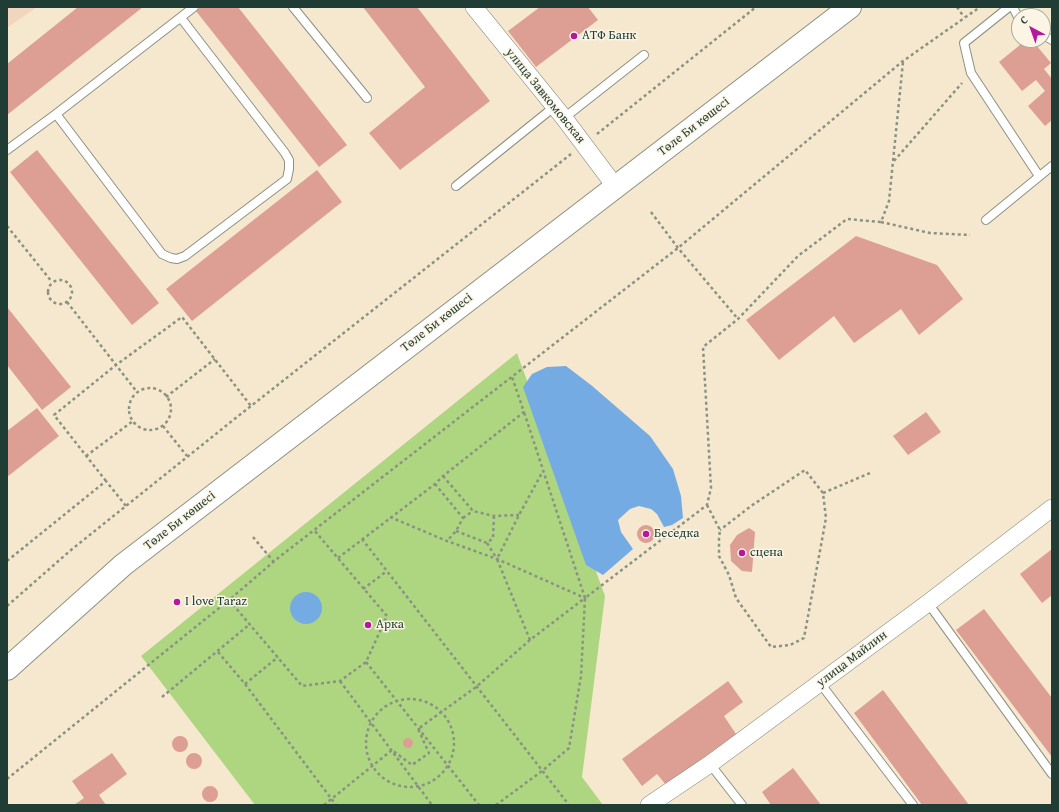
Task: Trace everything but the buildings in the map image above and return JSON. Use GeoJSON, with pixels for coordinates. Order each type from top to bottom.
{"type":"FeatureCollection","features":[{"type":"Feature","properties":{"kind":"main road","name":"Төле Би көшесі"},"geometry":{"type":"LineString","coordinates":[[7,669],[123,565],[850,7]]}},
{"type":"Feature","properties":{"kind":"street","name":"улица Завкомовская"},"geometry":{"type":"LineString","coordinates":[[474,7],[559,112],[615,186]]}},
{"type":"Feature","properties":{"kind":"street","name":"улица Майлин"},"geometry":{"type":"LineString","coordinates":[[649,805],[710,764],[820,683],[1052,508]]}},
{"type":"Feature","properties":{"kind":"lane"},"geometry":{"type":"LineString","coordinates":[[7,150],[194,7]]}},
{"type":"Feature","properties":{"kind":"lane"},"geometry":{"type":"LineString","coordinates":[[293,7],[367,98]]}},
{"type":"Feature","properties":{"kind":"lane"},"geometry":{"type":"LineString","coordinates":[[1010,7],[964,43],[971,72],[1039,176]]}},
{"type":"Feature","properties":{"kind":"lane"},"geometry":{"type":"LineString","coordinates":[[56,114],[162,254],[171,258],[177,259],[185,256],[287,179],[290,169],[289,160],[285,153],[181,18]]}},
{"type":"Feature","properties":{"kind":"lane"},"geometry":{"type":"LineString","coordinates":[[456,186],[559,112],[644,55]]}},
{"type":"Feature","properties":{"kind":"lane"},"geometry":{"type":"LineString","coordinates":[[986,220],[1052,166]]}},
{"type":"Feature","properties":{"kind":"lane"},"geometry":{"type":"LineString","coordinates":[[928,603],[1052,774]]}},
{"type":"Feature","properties":{"kind":"lane"},"geometry":{"type":"LineString","coordinates":[[820,683],[913,805]]}},
{"type":"Feature","properties":{"kind":"lane"},"geometry":{"type":"LineString","coordinates":[[710,764],[742,805]]}},
{"type":"Feature","properties":{"kind":"path"},"geometry":{"type":"LineString","coordinates":[[7,606],[71,550],[188,456],[756,7]]}},
{"type":"Feature","properties":{"kind":"path"},"geometry":{"type":"LineString","coordinates":[[957,7],[964,17]]}},
{"type":"Feature","properties":{"kind":"path"},"geometry":{"type":"LineString","coordinates":[[7,779],[314,530],[678,248],[904,61],[980,7]]}},
{"type":"Feature","properties":{"kind":"path"},"geometry":{"type":"LineString","coordinates":[[881,222],[889,201],[904,61]]}},
{"type":"Feature","properties":{"kind":"path"},"geometry":{"type":"LineString","coordinates":[[894,161],[971,72]]}},
{"type":"Feature","properties":{"kind":"path"},"geometry":{"type":"LineString","coordinates":[[651,212],[678,248],[738,319]]}},
{"type":"Feature","properties":{"kind":"path"},"geometry":{"type":"LineString","coordinates":[[418,729],[476,686],[530,640],[707,505],[711,488],[703,347],[738,319],[798,256],[847,219],[881,222],[930,233],[970,235]]}},
{"type":"Feature","properties":{"kind":"path"},"geometry":{"type":"LineString","coordinates":[[7,226],[52,282]]}},
{"type":"Feature","properties":{"kind":"path"},"geometry":{"type":"LineString","coordinates":[[61,279],[69,283],[72,291],[70,300],[63,305],[54,304],[48,298],[47,289],[52,282],[61,279]]}},
{"type":"Feature","properties":{"kind":"path"},"geometry":{"type":"LineString","coordinates":[[67,302],[137,392]]}},
{"type":"Feature","properties":{"kind":"path"},"geometry":{"type":"LineString","coordinates":[[126,506],[54,415],[116,366],[182,317],[251,406]]}},
{"type":"Feature","properties":{"kind":"path"},"geometry":{"type":"LineString","coordinates":[[166,397],[215,359]]}},
{"type":"Feature","properties":{"kind":"path"},"geometry":{"type":"LineString","coordinates":[[496,805],[542,771],[569,748],[581,676],[585,598],[512,377]]}},
{"type":"Feature","properties":{"kind":"path"},"geometry":{"type":"LineString","coordinates":[[149,388],[162,391],[166,397],[170,402],[170,415],[163,426],[151,431],[138,427],[130,417],[129,403],[137,392],[149,388]]}},
{"type":"Feature","properties":{"kind":"path"},"geometry":{"type":"LineString","coordinates":[[338,558],[390,516],[435,484],[524,412]]}},
{"type":"Feature","properties":{"kind":"path"},"geometry":{"type":"LineString","coordinates":[[86,456],[133,421]]}},
{"type":"Feature","properties":{"kind":"path"},"geometry":{"type":"LineString","coordinates":[[163,426],[188,456]]}},
{"type":"Feature","properties":{"kind":"path"},"geometry":{"type":"LineString","coordinates":[[707,505],[720,530],[719,556],[729,575],[736,598],[771,647],[790,644],[804,638],[826,518],[823,493],[805,470],[750,506],[720,530]]}},
{"type":"Feature","properties":{"kind":"path"},"geometry":{"type":"LineString","coordinates":[[497,559],[543,471]]}},
{"type":"Feature","properties":{"kind":"path"},"geometry":{"type":"LineString","coordinates":[[823,493],[870,473]]}},
{"type":"Feature","properties":{"kind":"path"},"geometry":{"type":"LineString","coordinates":[[443,476],[473,511],[494,516],[519,515]]}},
{"type":"Feature","properties":{"kind":"path"},"geometry":{"type":"LineString","coordinates":[[7,561],[106,481]]}},
{"type":"Feature","properties":{"kind":"path"},"geometry":{"type":"LineString","coordinates":[[435,484],[463,518]]}},
{"type":"Feature","properties":{"kind":"path"},"geometry":{"type":"LineString","coordinates":[[447,541],[456,531],[463,518],[473,511]]}},
{"type":"Feature","properties":{"kind":"path"},"geometry":{"type":"LineString","coordinates":[[390,516],[447,541],[497,559],[585,598]]}},
{"type":"Feature","properties":{"kind":"path"},"geometry":{"type":"LineString","coordinates":[[487,543],[493,538],[494,516]]}},
{"type":"Feature","properties":{"kind":"path"},"geometry":{"type":"LineString","coordinates":[[229,600],[302,686],[340,681],[366,662],[387,616],[314,530]]}},
{"type":"Feature","properties":{"kind":"path"},"geometry":{"type":"LineString","coordinates":[[456,531],[487,543],[497,559],[530,640]]}},
{"type":"Feature","properties":{"kind":"path"},"geometry":{"type":"LineString","coordinates":[[253,537],[274,562]]}},
{"type":"Feature","properties":{"kind":"path"},"geometry":{"type":"LineString","coordinates":[[362,539],[569,805]]}},
{"type":"Feature","properties":{"kind":"path"},"geometry":{"type":"LineString","coordinates":[[363,588],[387,571]]}},
{"type":"Feature","properties":{"kind":"path"},"geometry":{"type":"LineString","coordinates":[[162,697],[250,624]]}},
{"type":"Feature","properties":{"kind":"path"},"geometry":{"type":"LineString","coordinates":[[218,652],[245,684],[336,805]]}},
{"type":"Feature","properties":{"kind":"path"},"geometry":{"type":"LineString","coordinates":[[245,684],[278,657]]}},
{"type":"Feature","properties":{"kind":"path"},"geometry":{"type":"LineString","coordinates":[[366,662],[479,805]]}},
{"type":"Feature","properties":{"kind":"path"},"geometry":{"type":"LineString","coordinates":[[340,681],[432,805]]}},
{"type":"Feature","properties":{"kind":"path"},"geometry":{"type":"LineString","coordinates":[[409,699],[421,700],[432,705],[442,712],[450,724],[454,738],[454,752],[448,765],[436,779],[419,787],[405,788],[392,784],[381,777],[372,767],[366,753],[365,737],[370,722],[381,711],[397,701],[409,699]]}},
{"type":"Feature","properties":{"kind":"path"},"geometry":{"type":"LineString","coordinates":[[392,750],[412,765],[429,753],[418,729]]}},
{"type":"Feature","properties":{"kind":"path"},"geometry":{"type":"LineString","coordinates":[[324,805],[392,750]]}},
{"type":"Feature","properties":{"kind":"shaded area"},"geometry":{"type":"Polygon","coordinates":[[[7,7],[37,7],[7,28],[7,7]]]}},
{"type":"Feature","properties":{"kind":"green space"},"geometry":{"type":"Polygon","coordinates":[[[517,353],[605,596],[582,777],[603,805],[255,805],[141,656],[517,353]]]}},
{"type":"Feature","properties":{"kind":"water"},"geometry":{"type":"Polygon","coordinates":[[[566,366],[591,385],[650,436],[673,469],[681,496],[683,518],[672,525],[664,527],[657,514],[651,509],[639,506],[630,509],[618,520],[621,532],[633,549],[603,575],[586,565],[523,387],[532,374],[547,367],[566,366]]]}},
{"type":"Feature","properties":{"kind":"water"},"geometry":{"type":"Polygon","coordinates":[[[306,592],[315,595],[319,599],[322,608],[319,617],[315,621],[306,624],[297,621],[293,617],[290,608],[293,599],[297,595],[306,592]]]}},
{"type":"Feature","properties":{"kind":"place","name":"АТФ Банк"},"geometry":{"type":"Point","coordinates":[574,36]}},
{"type":"Feature","properties":{"kind":"place","name":"Беседка"},"geometry":{"type":"Point","coordinates":[646,534]}},
{"type":"Feature","properties":{"kind":"place","name":"сцена"},"geometry":{"type":"Point","coordinates":[742,553]}},
{"type":"Feature","properties":{"kind":"place","name":"I love Taraz"},"geometry":{"type":"Point","coordinates":[177,602]}},
{"type":"Feature","properties":{"kind":"place","name":"Арка"},"geometry":{"type":"Point","coordinates":[368,625]}}]}
